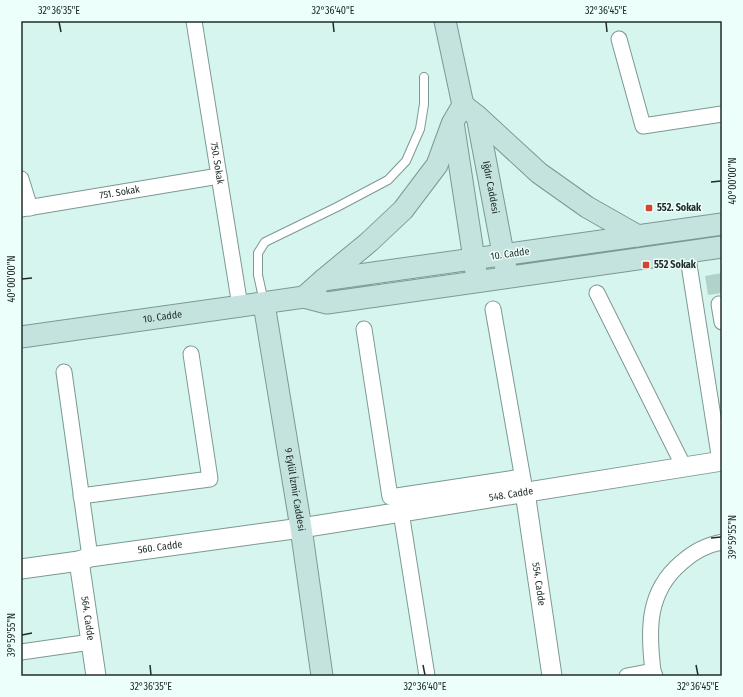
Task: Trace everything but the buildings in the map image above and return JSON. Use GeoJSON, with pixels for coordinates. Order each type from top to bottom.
{"type":"FeatureCollection","features":[{"type":"Feature","properties":{"kind":"main road","name":"Iğdır Caddesi"},"geometry":{"type":"LineString","coordinates":[[445,21],[464,114],[504,255],[508,277]]}},
{"type":"Feature","properties":{"kind":"main road","name":"Iğdır Caddesi"},"geometry":{"type":"LineString","coordinates":[[464,114],[474,259],[478,281]]}},
{"type":"Feature","properties":{"kind":"main road"},"geometry":{"type":"LineString","coordinates":[[304,297],[369,242],[403,210],[437,165],[464,114],[539,173],[588,207],[638,236]]}},
{"type":"Feature","properties":{"kind":"main road","name":"10. Cadde"},"geometry":{"type":"LineString","coordinates":[[324,280],[722,224]]}},
{"type":"Feature","properties":{"kind":"main road","name":"10. Cadde"},"geometry":{"type":"LineString","coordinates":[[21,337],[240,306],[264,304],[304,297],[327,303],[722,247]]}},
{"type":"Feature","properties":{"kind":"main road","name":"9 Eylül İzmir Caddesi"},"geometry":{"type":"LineString","coordinates":[[264,304],[301,528],[322,676]]}},
{"type":"Feature","properties":{"kind":"street","name":"750. Sokak"},"geometry":{"type":"LineString","coordinates":[[194,21],[240,306]]}},
{"type":"Feature","properties":{"kind":"street"},"geometry":{"type":"LineString","coordinates":[[619,39],[643,126],[722,114]]}},
{"type":"Feature","properties":{"kind":"street","name":"751. Sokak"},"geometry":{"type":"LineString","coordinates":[[25,208],[219,176]]}},
{"type":"Feature","properties":{"kind":"street"},"geometry":{"type":"LineString","coordinates":[[21,179],[25,208]]}},
{"type":"Feature","properties":{"kind":"street"},"geometry":{"type":"LineString","coordinates":[[687,252],[721,461]]}},
{"type":"Feature","properties":{"kind":"street"},"geometry":{"type":"LineString","coordinates":[[597,293],[684,467]]}},
{"type":"Feature","properties":{"kind":"street"},"geometry":{"type":"LineString","coordinates":[[720,304],[722,322]]}},
{"type":"Feature","properties":{"kind":"street"},"geometry":{"type":"LineString","coordinates":[[364,329],[390,497],[523,484],[493,309]]}},
{"type":"Feature","properties":{"kind":"street"},"geometry":{"type":"LineString","coordinates":[[81,496],[210,479],[191,354]]}},
{"type":"Feature","properties":{"kind":"street"},"geometry":{"type":"LineString","coordinates":[[64,372],[81,496],[84,559]]}},
{"type":"Feature","properties":{"kind":"street","name":"548. Cadde"},"geometry":{"type":"LineString","coordinates":[[301,528],[401,512],[523,484],[684,467],[721,461]]}},
{"type":"Feature","properties":{"kind":"street","name":"554. Cadde"},"geometry":{"type":"LineString","coordinates":[[523,484],[552,676]]}},
{"type":"Feature","properties":{"kind":"street"},"geometry":{"type":"LineString","coordinates":[[401,512],[427,676]]}},
{"type":"Feature","properties":{"kind":"street","name":"560. Cadde"},"geometry":{"type":"LineString","coordinates":[[21,569],[301,528]]}},
{"type":"Feature","properties":{"kind":"street"},"geometry":{"type":"LineString","coordinates":[[627,676],[654,674],[650,634],[651,618],[657,593],[663,583],[674,568],[689,555],[703,548],[722,542]]}},
{"type":"Feature","properties":{"kind":"street","name":"564. Cadde"},"geometry":{"type":"LineString","coordinates":[[84,559],[91,642],[96,676]]}},
{"type":"Feature","properties":{"kind":"street"},"geometry":{"type":"LineString","coordinates":[[21,652],[91,642]]}},
{"type":"Feature","properties":{"kind":"lane"},"geometry":{"type":"LineString","coordinates":[[264,304],[258,274],[258,252],[265,242],[388,180],[406,161],[420,129],[424,104],[424,77]]}},
{"type":"Feature","properties":{"kind":"shaded area"},"geometry":{"type":"Polygon","coordinates":[[[722,273],[722,293],[708,295],[705,276],[722,273]]]}},
{"type":"Feature","properties":{"kind":"place","name":"552. Sokak"},"geometry":{"type":"Point","coordinates":[649,208]}},
{"type":"Feature","properties":{"kind":"place","name":"552 Sokak"},"geometry":{"type":"Point","coordinates":[646,265]}}]}
